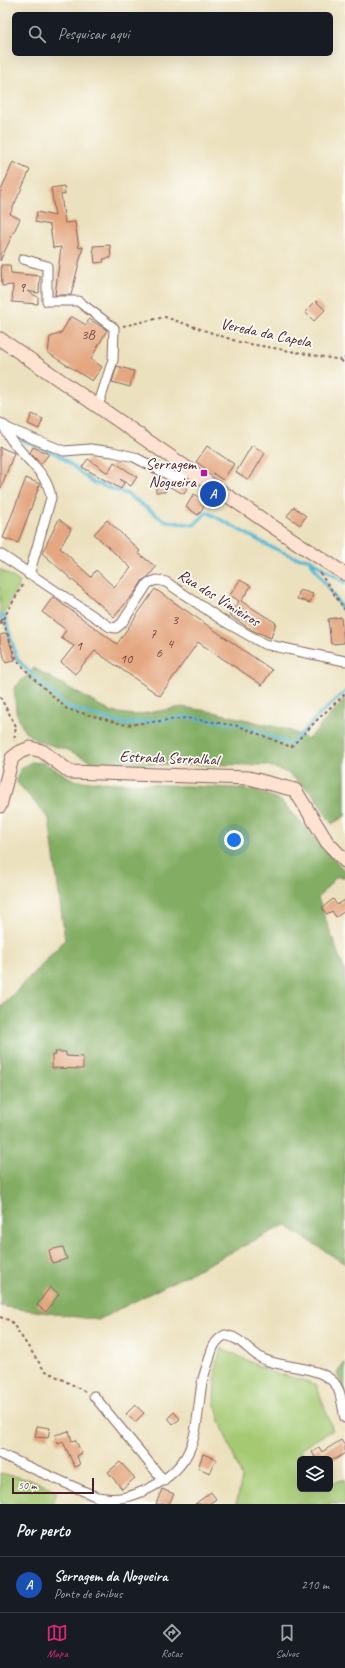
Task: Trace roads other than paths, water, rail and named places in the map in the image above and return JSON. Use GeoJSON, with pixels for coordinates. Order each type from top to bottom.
{"type":"FeatureCollection","features":[{"type":"Feature","properties":{"kind":"street"},"geometry":{"type":"LineString","coordinates":[[23,259],[47,266],[47,301],[78,301],[114,328],[113,360],[98,406]]}},
{"type":"Feature","properties":{"kind":"street"},"geometry":{"type":"LineString","coordinates":[[0,339],[187,469],[345,574]]}},
{"type":"Feature","properties":{"kind":"street"},"geometry":{"type":"LineString","coordinates":[[2,425],[64,451],[90,449],[113,452],[134,457],[171,476],[177,477],[183,476],[187,469]]}},
{"type":"Feature","properties":{"kind":"street"},"geometry":{"type":"LineString","coordinates":[[2,425],[8,437],[26,456],[51,492],[51,498],[29,574]]}},
{"type":"Feature","properties":{"kind":"street","name":"Rua dos Vimieiros"},"geometry":{"type":"LineString","coordinates":[[0,554],[110,627],[116,628],[122,622],[148,583],[157,580],[166,582],[222,620],[264,644],[345,661]]}},
{"type":"Feature","properties":{"kind":"street","name":"Estrada Serralhal"},"geometry":{"type":"LineString","coordinates":[[0,806],[12,758],[20,752],[30,748],[42,751],[70,772],[249,778],[295,790],[327,842],[345,861]]}},
{"type":"Feature","properties":{"kind":"street"},"geometry":{"type":"LineString","coordinates":[[0,1454],[97,1497],[107,1499],[129,1497],[164,1481],[179,1465],[192,1445],[196,1431],[201,1388],[205,1373],[216,1342],[225,1335],[234,1337],[262,1359],[277,1364],[320,1373],[328,1378],[338,1390],[345,1418]]}},
{"type":"Feature","properties":{"kind":"street"},"geometry":{"type":"LineString","coordinates":[[94,1396],[164,1481]]}},
{"type":"Feature","properties":{"kind":"waterway"},"geometry":{"type":"LineString","coordinates":[[12,436],[59,455],[92,482],[127,494],[165,521],[194,525],[207,512],[269,546],[294,557],[309,559],[345,583]]}},
{"type":"Feature","properties":{"kind":"waterway"},"geometry":{"type":"LineString","coordinates":[[310,561],[345,613]]}},
{"type":"Feature","properties":{"kind":"waterway"},"geometry":{"type":"LineString","coordinates":[[0,618],[4,615],[17,659],[68,708],[126,724],[186,717],[240,724],[291,745],[317,717],[345,692]]}},
{"type":"Feature","properties":{"kind":"place","name":"Serragem Nogueira"},"geometry":{"type":"Point","coordinates":[204,473]}},
{"type":"Feature","properties":{"kind":"place","name":"Serragem da Nogueira"},"geometry":{"type":"Point","coordinates":[213,494]}}]}
